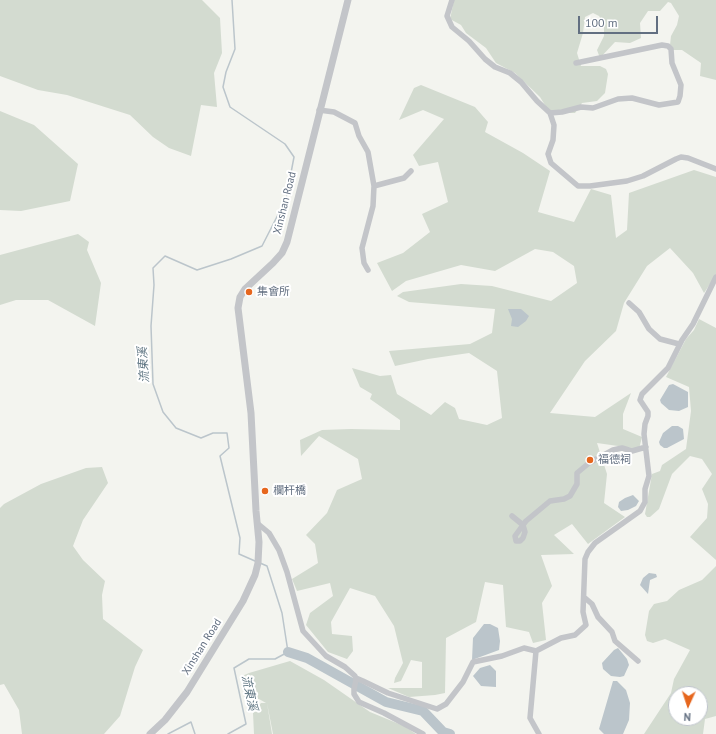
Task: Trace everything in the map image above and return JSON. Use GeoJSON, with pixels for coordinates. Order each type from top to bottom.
{"type":"FeatureCollection","features":[{"type":"Feature","properties":{"kind":"street","name":"Xinshan Road"},"geometry":{"type":"LineString","coordinates":[[150,734],[176,707],[191,686],[243,601],[255,574],[258,563],[259,542],[251,413],[238,308],[240,297],[245,289],[273,263],[282,252],[287,242],[319,110],[348,0]]}},
{"type":"Feature","properties":{"kind":"street"},"geometry":{"type":"LineString","coordinates":[[452,0],[447,16],[452,27],[470,41],[485,59],[495,67],[510,73],[516,78],[550,113],[554,125],[553,140],[548,154],[551,163],[578,186],[590,186],[627,181],[643,176],[676,159],[681,158],[688,158],[716,169]]}},
{"type":"Feature","properties":{"kind":"street"},"geometry":{"type":"LineString","coordinates":[[550,113],[562,112],[581,107],[594,108],[618,99],[632,98],[659,105],[678,102],[682,85],[672,63],[671,49],[668,46],[662,45],[576,63]]}},
{"type":"Feature","properties":{"kind":"street"},"geometry":{"type":"LineString","coordinates":[[319,110],[334,112],[355,123],[359,136],[368,152],[374,186],[373,206],[362,248],[364,263],[368,270]]}},
{"type":"Feature","properties":{"kind":"street"},"geometry":{"type":"LineString","coordinates":[[374,186],[404,178],[412,171]]}},
{"type":"Feature","properties":{"kind":"street"},"geometry":{"type":"LineString","coordinates":[[257,523],[269,533],[279,550],[287,572],[303,631],[326,656],[345,667],[356,679],[363,680],[388,692],[437,709],[446,704],[464,682],[473,662],[502,656],[524,648],[536,651],[561,638],[575,635],[586,625],[584,612],[585,559],[588,552],[595,543],[640,511],[645,502],[649,476],[644,434],[648,412],[640,400],[642,394],[668,368],[679,344],[694,324],[716,277]]}},
{"type":"Feature","properties":{"kind":"street"},"geometry":{"type":"LineString","coordinates":[[630,302],[639,312],[649,329],[660,339],[679,344]]}},
{"type":"Feature","properties":{"kind":"street"},"geometry":{"type":"LineString","coordinates":[[512,516],[523,525],[550,501],[564,499],[570,496],[577,484],[577,473],[589,463],[613,450],[622,448],[632,451],[646,447]]}},
{"type":"Feature","properties":{"kind":"street"},"geometry":{"type":"LineString","coordinates":[[585,598],[592,604],[598,617],[612,632],[615,641],[638,660]]}},
{"type":"Feature","properties":{"kind":"street"},"geometry":{"type":"LineString","coordinates":[[536,651],[530,718],[539,734]]}},
{"type":"Feature","properties":{"kind":"street"},"geometry":{"type":"LineString","coordinates":[[356,679],[354,694],[359,702],[384,713],[423,734]]}},
{"type":"Feature","properties":{"kind":"shaded area"},"geometry":{"type":"Polygon","coordinates":[[[0,0],[202,0],[220,18],[222,53],[214,73],[217,107],[201,105],[191,156],[169,148],[153,137],[130,115],[67,95],[38,90],[0,76],[0,0]]]}},
{"type":"Feature","properties":{"kind":"shaded area"},"geometry":{"type":"Polygon","coordinates":[[[454,0],[716,0],[716,80],[700,76],[701,63],[682,50],[673,50],[670,45],[671,36],[677,25],[679,16],[671,3],[668,2],[660,11],[648,11],[640,23],[641,38],[630,43],[615,42],[600,58],[597,50],[604,36],[604,24],[599,16],[593,13],[585,17],[583,33],[577,53],[581,66],[600,66],[606,69],[608,74],[605,93],[597,101],[582,103],[575,113],[559,113],[548,110],[540,97],[515,73],[496,63],[486,48],[466,33],[461,25],[450,19],[454,0]]]}},
{"type":"Feature","properties":{"kind":"shaded area"},"geometry":{"type":"Polygon","coordinates":[[[421,85],[475,107],[488,122],[485,132],[523,153],[550,171],[538,212],[574,222],[591,189],[611,195],[616,238],[627,230],[629,193],[694,170],[716,177],[716,275],[704,293],[693,273],[670,248],[647,266],[624,303],[616,331],[585,361],[550,413],[595,417],[631,393],[623,414],[623,429],[642,437],[639,449],[597,443],[607,474],[604,503],[625,517],[588,544],[572,524],[554,535],[574,554],[541,555],[552,586],[542,603],[546,640],[533,643],[529,632],[506,627],[503,585],[485,582],[476,622],[446,638],[445,693],[409,697],[388,688],[422,688],[422,662],[411,660],[401,681],[394,683],[403,663],[394,626],[375,596],[350,588],[331,622],[332,634],[352,636],[353,651],[347,659],[328,652],[306,625],[310,613],[333,596],[330,583],[297,591],[292,579],[318,563],[315,544],[306,535],[327,513],[337,490],[362,479],[358,459],[319,436],[301,456],[300,440],[322,430],[400,430],[400,420],[370,399],[372,394],[360,387],[352,368],[380,376],[391,375],[397,394],[431,415],[445,402],[455,408],[459,419],[487,425],[502,418],[497,371],[469,353],[395,366],[389,351],[470,344],[492,333],[495,309],[409,302],[397,296],[403,292],[461,284],[492,286],[551,301],[577,283],[574,266],[553,252],[535,249],[495,271],[461,265],[406,281],[392,291],[377,263],[403,253],[430,232],[422,214],[448,202],[438,162],[419,166],[413,155],[444,119],[423,110],[399,120],[414,88],[421,85]]]}},
{"type":"Feature","properties":{"kind":"shaded area"},"geometry":{"type":"Polygon","coordinates":[[[0,111],[34,125],[78,164],[70,201],[21,211],[0,210],[0,111]]]}},
{"type":"Feature","properties":{"kind":"shaded area"},"geometry":{"type":"Polygon","coordinates":[[[78,234],[89,242],[87,250],[101,283],[95,326],[48,300],[16,300],[0,305],[0,255],[78,234]]]}},
{"type":"Feature","properties":{"kind":"shaded area"},"geometry":{"type":"Polygon","coordinates":[[[508,309],[521,309],[529,316],[526,321],[518,327],[511,326],[512,319],[508,309]]]}},
{"type":"Feature","properties":{"kind":"shaded area"},"geometry":{"type":"Polygon","coordinates":[[[699,319],[716,328],[716,560],[690,537],[707,518],[708,504],[702,489],[712,474],[702,459],[690,456],[672,474],[659,509],[650,517],[647,517],[645,514],[652,474],[660,471],[662,465],[686,449],[691,411],[689,387],[666,377],[686,339],[694,330],[699,319]]]}},
{"type":"Feature","properties":{"kind":"shaded area"},"geometry":{"type":"Polygon","coordinates":[[[673,384],[688,392],[688,407],[679,411],[669,410],[661,403],[660,400],[669,385],[673,384]]]}},
{"type":"Feature","properties":{"kind":"shaded area"},"geometry":{"type":"Polygon","coordinates":[[[672,426],[678,426],[683,429],[684,439],[667,448],[664,448],[659,442],[663,433],[672,426]]]}},
{"type":"Feature","properties":{"kind":"shaded area"},"geometry":{"type":"Polygon","coordinates":[[[102,467],[108,483],[83,520],[73,546],[83,560],[105,581],[102,595],[103,619],[143,650],[135,667],[120,716],[104,734],[22,734],[19,710],[4,684],[0,685],[0,508],[4,504],[41,484],[86,468],[102,467]]]}},
{"type":"Feature","properties":{"kind":"shaded area"},"geometry":{"type":"Polygon","coordinates":[[[633,495],[639,501],[636,506],[628,510],[621,511],[618,507],[619,502],[633,495]]]}},
{"type":"Feature","properties":{"kind":"shaded area"},"geometry":{"type":"Polygon","coordinates":[[[716,566],[716,716],[708,718],[708,686],[672,686],[674,679],[690,650],[665,639],[653,643],[647,641],[645,635],[649,611],[654,604],[667,601],[679,590],[702,580],[716,566]]]}},
{"type":"Feature","properties":{"kind":"shaded area"},"geometry":{"type":"Polygon","coordinates":[[[649,573],[656,574],[657,577],[650,580],[648,594],[640,585],[643,578],[649,573]]]}},
{"type":"Feature","properties":{"kind":"shaded area"},"geometry":{"type":"Polygon","coordinates":[[[484,624],[490,624],[498,628],[500,641],[499,650],[472,660],[473,638],[484,624]]]}},
{"type":"Feature","properties":{"kind":"shaded area"},"geometry":{"type":"Polygon","coordinates":[[[618,648],[627,659],[629,665],[624,676],[620,677],[611,676],[603,669],[602,663],[614,650],[618,648]]]}},
{"type":"Feature","properties":{"kind":"shaded area"},"geometry":{"type":"Polygon","coordinates":[[[290,661],[324,680],[370,712],[404,726],[416,734],[273,734],[267,703],[272,734],[254,734],[253,713],[261,703],[266,703],[259,699],[249,700],[244,697],[240,677],[290,661]]]}},
{"type":"Feature","properties":{"kind":"shaded area"},"geometry":{"type":"Polygon","coordinates":[[[490,665],[496,671],[496,687],[481,686],[473,676],[480,668],[490,665]]]}},
{"type":"Feature","properties":{"kind":"shaded area"},"geometry":{"type":"Polygon","coordinates":[[[613,681],[617,681],[626,690],[630,703],[629,720],[623,734],[604,734],[599,729],[613,681]]]}},
{"type":"Feature","properties":{"kind":"shaded area"},"geometry":{"type":"Polygon","coordinates":[[[668,698],[668,726],[704,726],[703,734],[644,734],[668,698]]]}},
{"type":"Feature","properties":{"kind":"waterway","name":"流東溪"},"geometry":{"type":"LineString","coordinates":[[232,0],[235,49],[226,72],[223,87],[230,107],[285,144],[294,157],[286,199],[262,246],[231,259],[197,270],[165,256],[153,268],[154,285],[151,326],[153,384],[163,412],[176,428],[201,438],[213,433],[227,433],[229,448],[220,456],[240,538],[239,554],[255,561]]}},
{"type":"Feature","properties":{"kind":"waterway","name":"流東溪"},"geometry":{"type":"LineString","coordinates":[[228,734],[246,724],[234,668],[249,659],[275,659],[288,652],[282,613],[267,566],[260,563]]}},
{"type":"Feature","properties":{"kind":"waterway"},"geometry":{"type":"LineString","coordinates":[[288,652],[307,658],[386,702],[423,711],[443,732],[450,734]]}},
{"type":"Feature","properties":{"kind":"waterway","name":"流東溪"},"geometry":{"type":"LineString","coordinates":[[168,734],[191,722],[195,734]]}},
{"type":"Feature","properties":{"kind":"place","name":"集會所"},"geometry":{"type":"Point","coordinates":[249,292]}},
{"type":"Feature","properties":{"kind":"place","name":"福德祠"},"geometry":{"type":"Point","coordinates":[590,460]}},
{"type":"Feature","properties":{"kind":"place","name":"欄杆橋"},"geometry":{"type":"Point","coordinates":[265,491]}}]}
